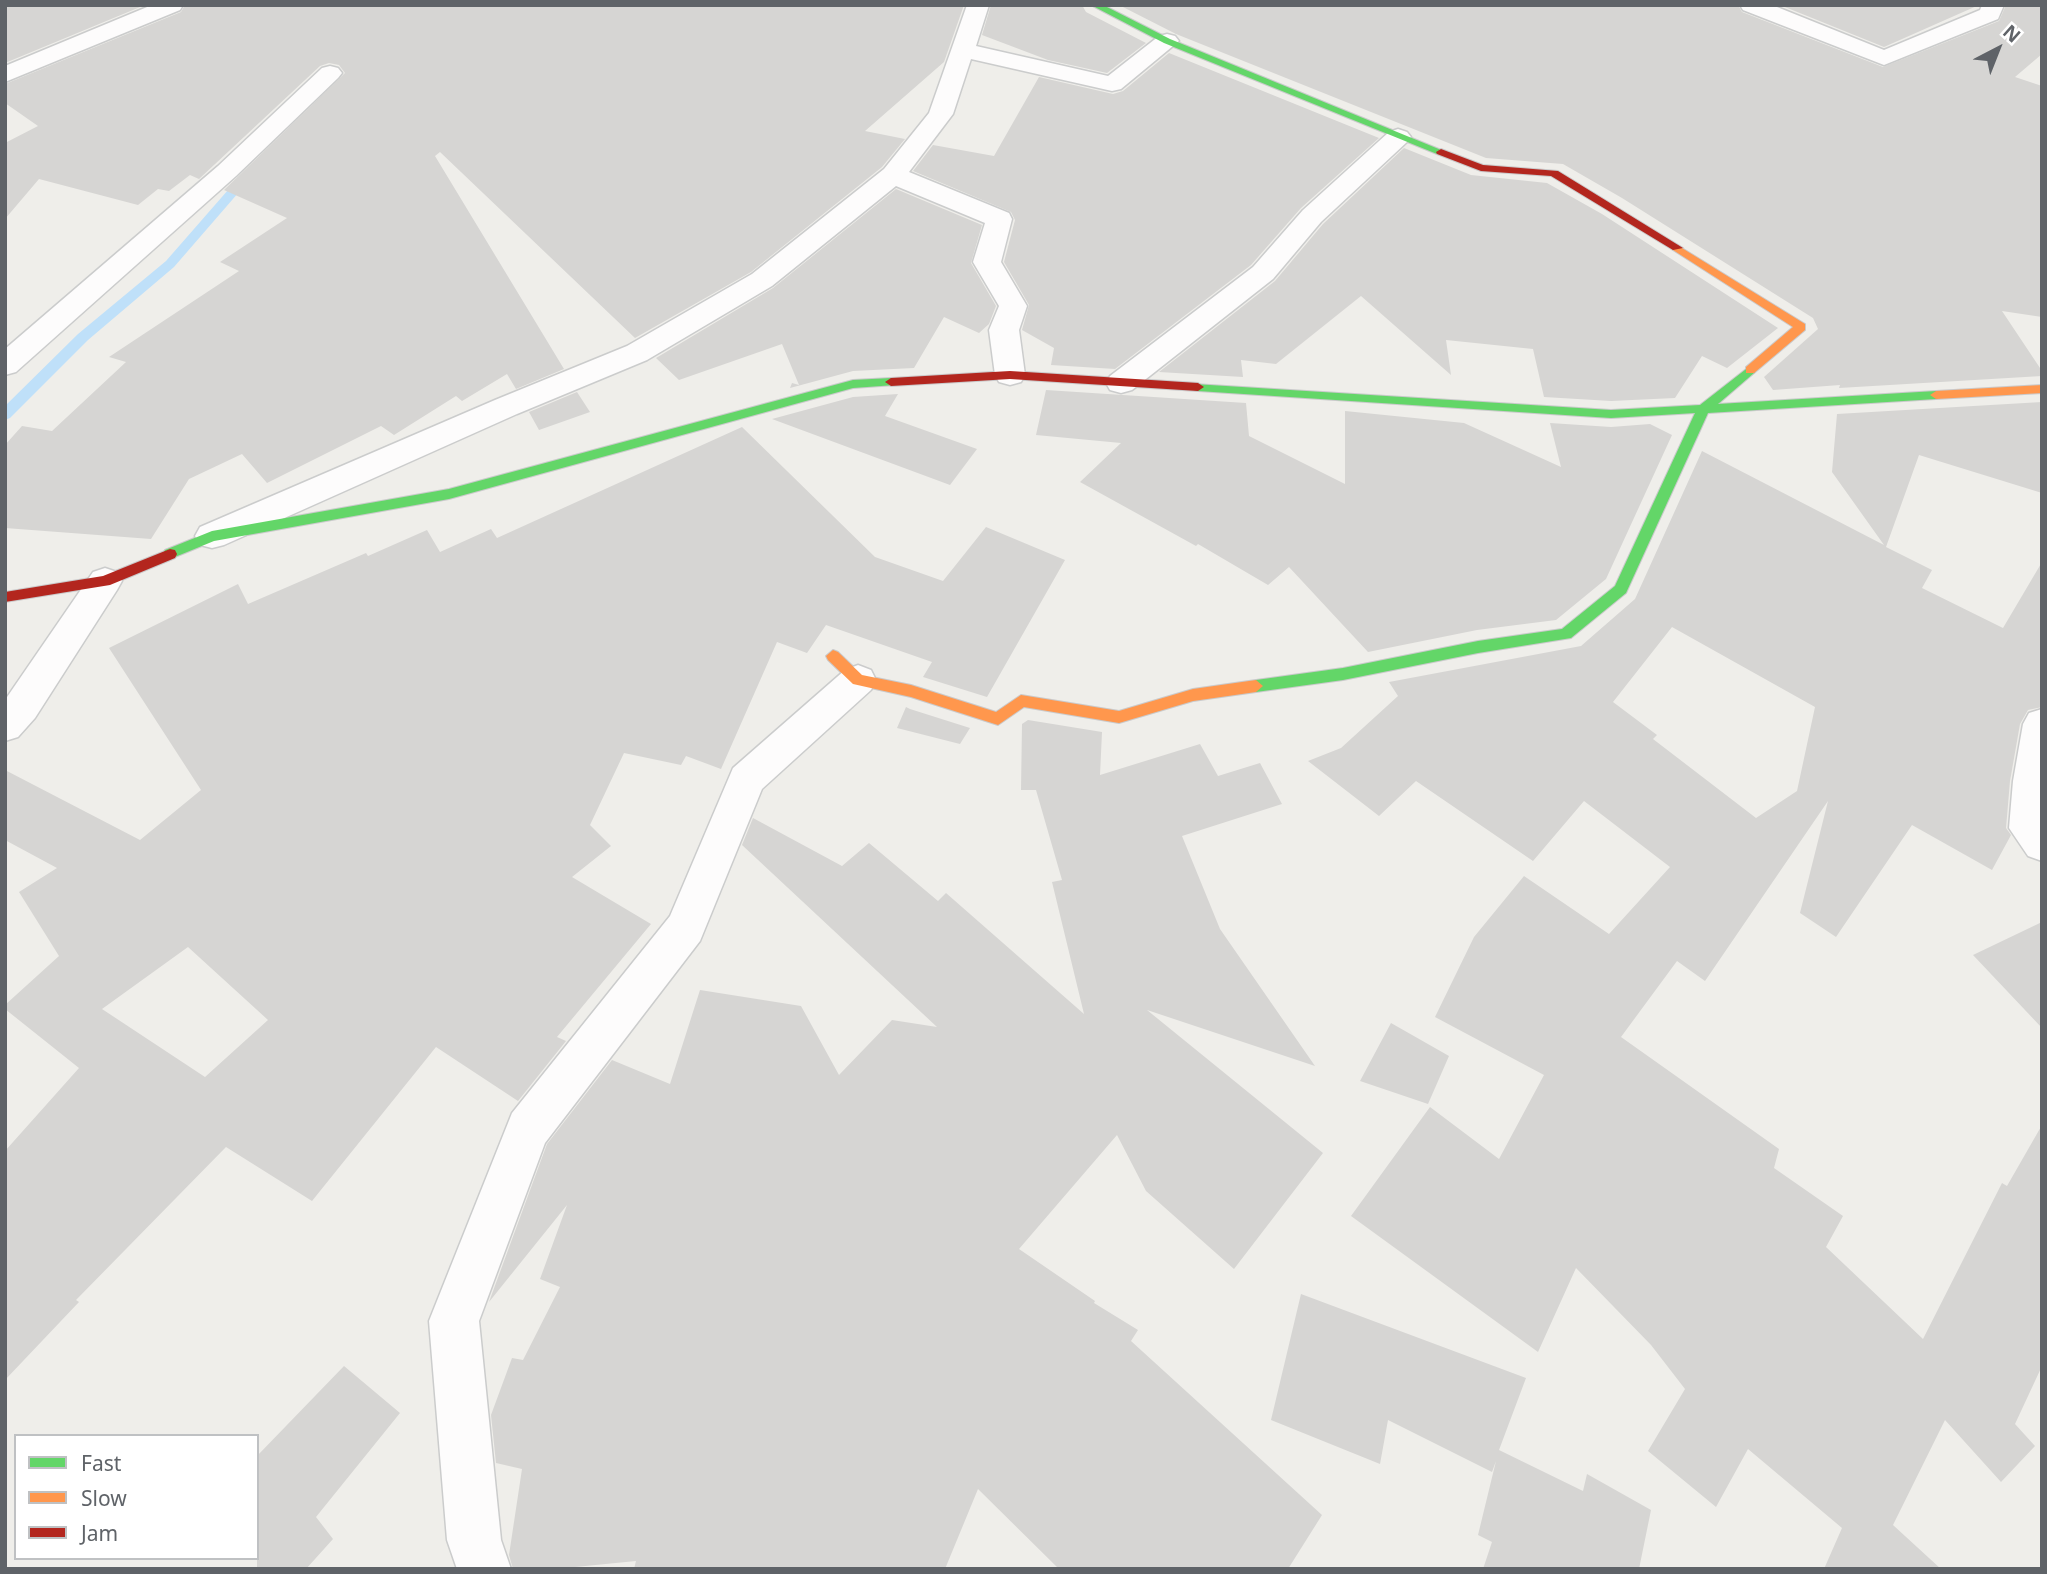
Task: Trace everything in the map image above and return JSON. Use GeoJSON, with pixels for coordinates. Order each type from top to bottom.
{"type":"FeatureCollection","features":[{"type":"Feature","properties":{"kind":"street"},"geometry":{"type":"LineString","coordinates":[[5,75],[172,5]]}},
{"type":"Feature","properties":{"kind":"street"},"geometry":{"type":"LineString","coordinates":[[5,597],[105,581],[637,353],[762,280],[892,175],[941,114],[978,5]]}},
{"type":"Feature","properties":{"kind":"street"},"geometry":{"type":"LineString","coordinates":[[484,1569],[474,1540],[454,1321],[528,1129],[685,928],[747,779],[845,668],[998,719],[1021,701],[1119,717],[1193,695],[1343,674],[1478,647],[1566,634],[1622,589],[1703,409],[1801,327],[1612,206],[1554,173],[1481,168],[1167,41],[1095,5]]}},
{"type":"Feature","properties":{"kind":"street"},"geometry":{"type":"LineString","coordinates":[[1751,5],[1884,58],[1990,14],[1993,5]]}},
{"type":"Feature","properties":{"kind":"street"},"geometry":{"type":"LineString","coordinates":[[963,50],[1112,84],[1167,41]]}},
{"type":"Feature","properties":{"kind":"street"},"geometry":{"type":"LineString","coordinates":[[5,365],[227,171],[330,73]]}},
{"type":"Feature","properties":{"kind":"street"},"geometry":{"type":"LineString","coordinates":[[1121,383],[1263,273],[1312,216],[1398,136]]}},
{"type":"Feature","properties":{"kind":"street"},"geometry":{"type":"LineString","coordinates":[[892,175],[999,219],[987,262],[1013,306],[1004,330],[1010,375]]}},
{"type":"Feature","properties":{"kind":"street"},"geometry":{"type":"LineString","coordinates":[[212,536],[449,494],[853,384],[1010,375],[1611,414],[2042,389]]}},
{"type":"Feature","properties":{"kind":"street"},"geometry":{"type":"LineString","coordinates":[[5,726],[22,706],[105,581]]}},
{"type":"Feature","properties":{"kind":"street"},"geometry":{"type":"LineString","coordinates":[[2042,724],[2032,781],[2029,828],[2042,844]]}},
{"type":"Feature","properties":{"kind":"building"},"geometry":{"type":"Polygon","coordinates":[[[5,5],[145,5],[5,63],[5,5]]]}},
{"type":"Feature","properties":{"kind":"building"},"geometry":{"type":"Polygon","coordinates":[[[185,5],[964,5],[944,62],[865,131],[905,139],[882,167],[751,272],[635,338],[440,152],[435,156],[564,369],[516,389],[507,374],[462,401],[456,396],[394,435],[381,426],[267,483],[242,454],[189,479],[151,539],[5,528],[5,445],[22,426],[52,431],[126,362],[109,357],[239,271],[220,262],[287,218],[224,190],[345,73],[339,65],[329,63],[320,66],[199,179],[190,175],[169,191],[158,189],[138,205],[39,179],[5,219],[5,143],[38,126],[5,103],[5,84],[181,12],[185,5]]]}},
{"type":"Feature","properties":{"kind":"building"},"geometry":{"type":"Polygon","coordinates":[[[991,5],[1082,5],[1086,12],[1146,43],[1107,73],[1048,60],[982,35],[991,5]]]}},
{"type":"Feature","properties":{"kind":"building"},"geometry":{"type":"Polygon","coordinates":[[[1119,5],[1738,5],[1742,12],[1883,67],[1999,21],[2006,5],[2042,5],[2042,54],[2015,77],[2042,86],[2042,317],[2002,311],[2042,371],[2042,376],[1773,390],[1764,377],[1818,329],[1813,318],[1622,198],[1563,164],[1486,158],[1176,34],[1119,5]]]}},
{"type":"Feature","properties":{"kind":"building"},"geometry":{"type":"Polygon","coordinates":[[[1780,5],[1979,5],[1884,47],[1780,5]]]}},
{"type":"Feature","properties":{"kind":"building"},"geometry":{"type":"Polygon","coordinates":[[[1169,53],[1379,138],[1301,208],[1251,265],[1115,369],[1051,365],[1054,348],[1022,330],[1029,305],[1004,262],[1015,220],[1011,212],[913,171],[933,145],[994,156],[1039,77],[1113,94],[1123,91],[1169,53]]]}},
{"type":"Feature","properties":{"kind":"building"},"geometry":{"type":"Polygon","coordinates":[[[1404,148],[1471,175],[1547,183],[1602,214],[1778,328],[1727,368],[1702,356],[1675,398],[1611,401],[1544,397],[1533,349],[1446,340],[1451,375],[1361,296],[1276,364],[1241,360],[1243,377],[1159,372],[1275,281],[1323,224],[1404,148]]]}},
{"type":"Feature","properties":{"kind":"building"},"geometry":{"type":"Polygon","coordinates":[[[896,189],[982,225],[971,263],[996,306],[989,324],[979,333],[944,317],[914,368],[853,371],[790,388],[792,383],[799,385],[782,344],[679,380],[656,358],[773,288],[896,189]]]}},
{"type":"Feature","properties":{"kind":"building"},"geometry":{"type":"Polygon","coordinates":[[[1046,390],[1246,403],[1249,436],[1345,484],[1345,411],[1464,423],[1561,467],[1550,423],[1611,427],[1650,424],[1672,435],[1606,579],[1556,620],[1477,630],[1368,652],[1289,567],[1268,585],[1198,544],[1196,546],[1080,482],[1121,443],[1036,435],[1046,390]]]}},
{"type":"Feature","properties":{"kind":"building"},"geometry":{"type":"Polygon","coordinates":[[[577,392],[590,412],[539,430],[529,412],[577,392]]]}},
{"type":"Feature","properties":{"kind":"building"},"geometry":{"type":"Polygon","coordinates":[[[898,394],[885,416],[977,449],[950,485],[772,419],[853,397],[898,394]]]}},
{"type":"Feature","properties":{"kind":"building"},"geometry":{"type":"Polygon","coordinates":[[[2042,402],[2042,493],[1919,455],[1886,547],[1932,570],[1922,588],[2003,628],[2042,562],[2042,707],[2028,710],[2020,724],[2010,781],[2006,828],[2011,835],[1992,870],[1912,825],[1836,937],[1800,913],[1828,801],[1705,981],[1677,961],[1621,1037],[1779,1149],[1774,1168],[1843,1216],[1826,1247],[1923,1339],[2002,1183],[2007,1186],[2042,1125],[2042,1366],[2015,1424],[2035,1446],[2001,1482],[1945,1420],[1893,1525],[1941,1569],[1824,1569],[1842,1528],[1748,1449],[1716,1507],[1648,1451],[1685,1389],[1651,1345],[1576,1268],[1538,1352],[1351,1216],[1430,1107],[1499,1159],[1544,1075],[1435,1017],[1474,937],[1524,876],[1609,934],[1670,867],[1584,801],[1533,861],[1416,781],[1379,816],[1308,761],[1341,748],[1398,696],[1389,682],[1581,646],[1635,599],[1702,451],[1884,545],[1832,472],[1837,414],[2042,402]],[[1672,627],[1613,702],[1657,735],[1653,739],[1756,818],[1797,791],[1815,707],[1672,627]]]}},
{"type":"Feature","properties":{"kind":"building"},"geometry":{"type":"Polygon","coordinates":[[[742,427],[875,557],[943,581],[986,527],[1065,560],[987,697],[923,677],[932,662],[826,625],[807,653],[777,642],[721,769],[686,756],[681,765],[624,753],[590,825],[611,846],[572,877],[651,924],[557,1037],[566,1041],[518,1101],[436,1047],[312,1201],[226,1147],[76,1300],[79,1302],[5,1380],[5,1151],[79,1068],[5,1009],[5,1005],[59,956],[19,892],[57,868],[5,840],[5,770],[140,840],[201,790],[109,648],[238,584],[248,604],[427,530],[440,552],[491,529],[497,538],[742,427]],[[188,947],[102,1009],[205,1077],[268,1020],[188,947]]]}},
{"type":"Feature","properties":{"kind":"building"},"geometry":{"type":"Polygon","coordinates":[[[906,707],[970,728],[960,744],[897,728],[906,707]]]}},
{"type":"Feature","properties":{"kind":"building"},"geometry":{"type":"Polygon","coordinates":[[[1028,720],[1102,732],[1100,775],[1200,744],[1218,776],[1260,763],[1282,804],[1182,836],[1220,929],[1315,1066],[1147,1010],[1323,1153],[1234,1269],[1146,1191],[1117,1135],[1019,1249],[1095,1301],[1094,1303],[1138,1330],[1131,1341],[1322,1515],[1288,1569],[1059,1569],[978,1489],[945,1569],[634,1569],[636,1561],[555,1569],[513,1569],[509,1555],[522,1469],[496,1463],[491,1415],[512,1358],[523,1360],[560,1287],[540,1279],[567,1205],[489,1302],[547,1144],[612,1060],[670,1084],[700,990],[801,1006],[839,1075],[892,1020],[937,1027],[742,845],[753,818],[842,866],[869,843],[938,901],[946,893],[1084,1014],[1052,882],[1062,880],[1036,790],[1021,790],[1022,724],[1028,720]]]}},
{"type":"Feature","properties":{"kind":"building"},"geometry":{"type":"Polygon","coordinates":[[[2042,922],[2042,1028],[1973,955],[2042,922]]]}},
{"type":"Feature","properties":{"kind":"building"},"geometry":{"type":"Polygon","coordinates":[[[1391,1023],[1449,1056],[1428,1104],[1360,1081],[1391,1023]]]}},
{"type":"Feature","properties":{"kind":"building"},"geometry":{"type":"Polygon","coordinates":[[[1301,1294],[1526,1378],[1499,1450],[1583,1491],[1587,1474],[1651,1510],[1639,1569],[1483,1569],[1492,1542],[1478,1535],[1496,1461],[1492,1472],[1388,1420],[1380,1464],[1271,1420],[1301,1294]]]}},
{"type":"Feature","properties":{"kind":"building"},"geometry":{"type":"Polygon","coordinates":[[[344,1366],[400,1413],[316,1517],[333,1539],[306,1569],[257,1569],[259,1454],[344,1366]]]}},
{"type":"Feature","properties":{"kind":"waterway"},"geometry":{"type":"LineString","coordinates":[[5,415],[83,337],[170,264],[246,177]]}},
{"type":"Feature","properties":{"kind":"traffic: fast"},"geometry":{"type":"LineString","coordinates":[[1095,5],[1167,41],[1441,152]]}},
{"type":"Feature","properties":{"kind":"traffic: fast"},"geometry":{"type":"LineString","coordinates":[[1256,686],[1343,674],[1478,647],[1566,634],[1621,589],[1703,409],[1750,370]]}},
{"type":"Feature","properties":{"kind":"traffic: fast"},"geometry":{"type":"LineString","coordinates":[[170,554],[212,536],[449,494],[853,384],[891,382]]}},
{"type":"Feature","properties":{"kind":"traffic: fast"},"geometry":{"type":"LineString","coordinates":[[1198,387],[1611,414],[1936,395]]}},
{"type":"Feature","properties":{"kind":"traffic: slow"},"geometry":{"type":"LineString","coordinates":[[1677,248],[1801,327],[1750,370]]}},
{"type":"Feature","properties":{"kind":"traffic: slow"},"geometry":{"type":"LineString","coordinates":[[1936,395],[2042,389]]}},
{"type":"Feature","properties":{"kind":"traffic: slow"},"geometry":{"type":"LineString","coordinates":[[833,656],[858,680],[911,691],[998,719],[1021,701],[1119,717],[1193,695],[1256,686]]}},
{"type":"Feature","properties":{"kind":"traffic: jam"},"geometry":{"type":"LineString","coordinates":[[1441,152],[1481,168],[1554,173],[1677,248]]}},
{"type":"Feature","properties":{"kind":"traffic: jam"},"geometry":{"type":"LineString","coordinates":[[891,382],[1010,375],[1198,387]]}},
{"type":"Feature","properties":{"kind":"traffic: jam"},"geometry":{"type":"LineString","coordinates":[[5,597],[105,581],[170,554]]}}]}
